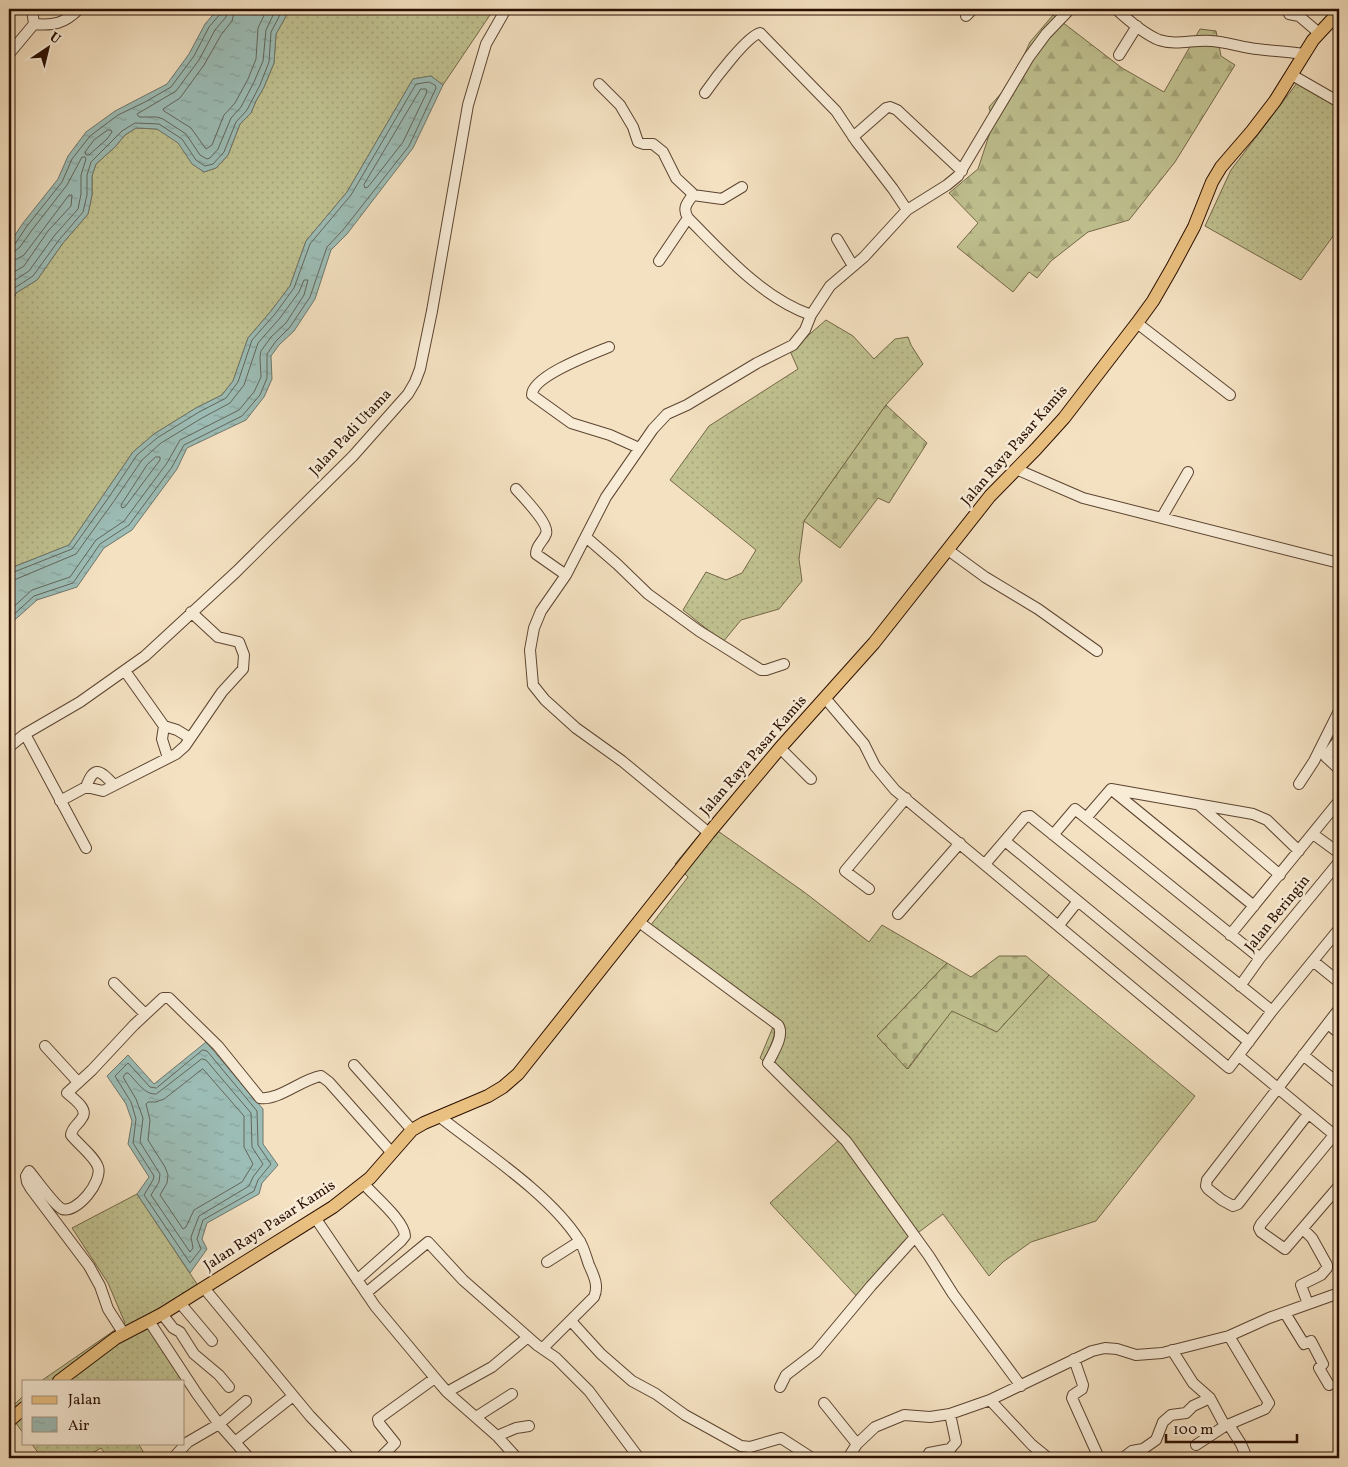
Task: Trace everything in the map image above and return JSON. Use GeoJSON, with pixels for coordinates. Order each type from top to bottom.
{"type":"FeatureCollection","features":[{"type":"Feature","properties":{"kind":"main road","name":"Jalan Raya Pasar Kamis"},"geometry":{"type":"LineString","coordinates":[[60,1380],[124,1334],[162,1314],[333,1208],[382,1166],[412,1130],[503,1088],[518,1074],[709,833],[780,748],[874,643],[990,496],[1064,418],[1153,301],[1194,227],[1220,167],[1256,126],[1292,75],[1303,54],[1319,32],[1339,12]]}},
{"type":"Feature","properties":{"kind":"main road"},"geometry":{"type":"LineString","coordinates":[[9,1421],[22,1410]]}},
{"type":"Feature","properties":{"kind":"street"},"geometry":{"type":"LineString","coordinates":[[9,54],[34,24],[32,9]]}},
{"type":"Feature","properties":{"kind":"street"},"geometry":{"type":"LineString","coordinates":[[34,24],[47,26],[68,20],[79,9]]}},
{"type":"Feature","properties":{"kind":"street","name":"Jalan Padi Utama"},"geometry":{"type":"LineString","coordinates":[[9,747],[25,734],[80,702],[145,656],[236,572],[353,456],[396,409],[415,382],[420,369],[441,266],[448,213],[460,157],[468,105],[486,44],[506,9]]}},
{"type":"Feature","properties":{"kind":"street"},"geometry":{"type":"LineString","coordinates":[[709,833],[622,762],[576,728],[545,700],[533,685],[530,650],[534,628],[541,611],[566,575],[587,538],[606,497],[653,428],[667,414],[687,405],[757,363],[793,345],[806,330],[811,315],[830,286],[876,245],[907,210],[958,176],[1029,57],[1046,34],[1070,9]]}},
{"type":"Feature","properties":{"kind":"street"},"geometry":{"type":"LineString","coordinates":[[1116,9],[1137,26],[1158,39],[1169,42],[1178,44],[1199,40],[1212,41],[1247,48],[1303,54]]}},
{"type":"Feature","properties":{"kind":"street"},"geometry":{"type":"LineString","coordinates":[[1289,14],[1299,16],[1319,32]]}},
{"type":"Feature","properties":{"kind":"street"},"geometry":{"type":"LineString","coordinates":[[1119,55],[1137,26]]}},
{"type":"Feature","properties":{"kind":"street"},"geometry":{"type":"LineString","coordinates":[[705,93],[743,46],[754,35],[760,33],[836,111],[907,210]]}},
{"type":"Feature","properties":{"kind":"street"},"geometry":{"type":"LineString","coordinates":[[1292,75],[1339,102]]}},
{"type":"Feature","properties":{"kind":"street"},"geometry":{"type":"LineString","coordinates":[[599,84],[620,105],[638,142],[641,144],[653,144],[663,152],[676,178],[693,195]]}},
{"type":"Feature","properties":{"kind":"street"},"geometry":{"type":"LineString","coordinates":[[853,137],[886,108],[890,107],[896,110],[962,171]]}},
{"type":"Feature","properties":{"kind":"street"},"geometry":{"type":"LineString","coordinates":[[693,195],[722,199],[742,187]]}},
{"type":"Feature","properties":{"kind":"street"},"geometry":{"type":"LineString","coordinates":[[693,195],[684,210],[688,218],[722,252],[770,294],[811,315]]}},
{"type":"Feature","properties":{"kind":"street"},"geometry":{"type":"LineString","coordinates":[[659,261],[688,218]]}},
{"type":"Feature","properties":{"kind":"street"},"geometry":{"type":"LineString","coordinates":[[837,239],[853,266]]}},
{"type":"Feature","properties":{"kind":"street"},"geometry":{"type":"LineString","coordinates":[[1137,323],[1230,394]]}},
{"type":"Feature","properties":{"kind":"street"},"geometry":{"type":"LineString","coordinates":[[609,347],[550,373],[534,390],[532,395],[571,423],[590,428],[639,448]]}},
{"type":"Feature","properties":{"kind":"street"},"geometry":{"type":"LineString","coordinates":[[1016,469],[1083,498],[1339,563]]}},
{"type":"Feature","properties":{"kind":"street"},"geometry":{"type":"LineString","coordinates":[[1162,517],[1188,472]]}},
{"type":"Feature","properties":{"kind":"street"},"geometry":{"type":"LineString","coordinates":[[516,489],[531,505],[546,528],[546,534],[537,547],[536,554],[566,575]]}},
{"type":"Feature","properties":{"kind":"street"},"geometry":{"type":"LineString","coordinates":[[587,538],[648,594],[699,631],[761,670],[784,664]]}},
{"type":"Feature","properties":{"kind":"street"},"geometry":{"type":"LineString","coordinates":[[948,550],[985,577],[1038,609],[1097,651]]}},
{"type":"Feature","properties":{"kind":"street"},"geometry":{"type":"LineString","coordinates":[[60,801],[86,788],[103,791],[113,784],[176,754],[190,738],[222,692],[243,669],[244,655],[239,642],[218,637],[191,612]]}},
{"type":"Feature","properties":{"kind":"street"},"geometry":{"type":"LineString","coordinates":[[126,671],[164,726],[177,730],[190,738]]}},
{"type":"Feature","properties":{"kind":"street"},"geometry":{"type":"LineString","coordinates":[[825,698],[864,744],[882,776],[906,798],[1229,1068],[1272,1011],[1339,931]]}},
{"type":"Feature","properties":{"kind":"street"},"geometry":{"type":"LineString","coordinates":[[1299,784],[1314,761],[1339,711]]}},
{"type":"Feature","properties":{"kind":"street"},"geometry":{"type":"LineString","coordinates":[[164,726],[162,738],[168,758]]}},
{"type":"Feature","properties":{"kind":"street"},"geometry":{"type":"LineString","coordinates":[[25,734],[86,848]]}},
{"type":"Feature","properties":{"kind":"street"},"geometry":{"type":"LineString","coordinates":[[1339,739],[1326,757],[1339,770]]}},
{"type":"Feature","properties":{"kind":"street"},"geometry":{"type":"LineString","coordinates":[[780,748],[811,778]]}},
{"type":"Feature","properties":{"kind":"street"},"geometry":{"type":"LineString","coordinates":[[86,788],[91,775],[99,771],[113,784]]}},
{"type":"Feature","properties":{"kind":"street"},"geometry":{"type":"LineString","coordinates":[[1111,789],[1260,816],[1267,820],[1299,851]]}},
{"type":"Feature","properties":{"kind":"street"},"geometry":{"type":"LineString","coordinates":[[1086,818],[1111,789]]}},
{"type":"Feature","properties":{"kind":"street"},"geometry":{"type":"LineString","coordinates":[[1111,789],[1254,906]]}},
{"type":"Feature","properties":{"kind":"street"},"geometry":{"type":"LineString","coordinates":[[869,889],[845,870],[906,798]]}},
{"type":"Feature","properties":{"kind":"street"},"geometry":{"type":"LineString","coordinates":[[1230,934],[1339,801]]}},
{"type":"Feature","properties":{"kind":"street"},"geometry":{"type":"LineString","coordinates":[[1199,805],[1280,875]]}},
{"type":"Feature","properties":{"kind":"street"},"geometry":{"type":"LineString","coordinates":[[1053,835],[1075,809],[1260,958]]}},
{"type":"Feature","properties":{"kind":"street"},"geometry":{"type":"LineString","coordinates":[[985,864],[1027,816],[1030,816],[1272,1011]]}},
{"type":"Feature","properties":{"kind":"street"},"geometry":{"type":"LineString","coordinates":[[1313,834],[1339,853]]}},
{"type":"Feature","properties":{"kind":"street"},"geometry":{"type":"LineString","coordinates":[[1005,841],[1249,1042]]}},
{"type":"Feature","properties":{"kind":"street"},"geometry":{"type":"LineString","coordinates":[[898,914],[960,843]]}},
{"type":"Feature","properties":{"kind":"street","name":"Jalan Beringin"},"geometry":{"type":"LineString","coordinates":[[1240,986],[1260,958],[1339,862]]}},
{"type":"Feature","properties":{"kind":"street"},"geometry":{"type":"LineString","coordinates":[[1058,925],[1078,901]]}},
{"type":"Feature","properties":{"kind":"street"},"geometry":{"type":"LineString","coordinates":[[639,922],[778,1025],[781,1029],[780,1034],[768,1063],[846,1142],[915,1237],[953,1294],[1021,1386]]}},
{"type":"Feature","properties":{"kind":"street"},"geometry":{"type":"LineString","coordinates":[[1313,961],[1339,982]]}},
{"type":"Feature","properties":{"kind":"street"},"geometry":{"type":"LineString","coordinates":[[114,984],[145,1014]]}},
{"type":"Feature","properties":{"kind":"street"},"geometry":{"type":"LineString","coordinates":[[124,1334],[108,1309],[100,1286],[89,1266],[31,1189],[26,1176],[29,1171],[57,1205],[63,1209],[69,1209],[74,1206],[93,1189],[98,1176],[98,1167],[71,1135],[72,1129],[84,1116],[82,1108],[67,1092],[163,998],[169,998],[218,1046],[260,1098],[274,1096],[316,1077],[323,1077],[392,1153]]}},
{"type":"Feature","properties":{"kind":"street"},"geometry":{"type":"LineString","coordinates":[[1308,1114],[1238,1204],[1230,1206],[1208,1189],[1207,1180],[1339,1009]]}},
{"type":"Feature","properties":{"kind":"street"},"geometry":{"type":"LineString","coordinates":[[1328,1024],[1339,1033]]}},
{"type":"Feature","properties":{"kind":"street"},"geometry":{"type":"LineString","coordinates":[[45,1046],[78,1082]]}},
{"type":"Feature","properties":{"kind":"street"},"geometry":{"type":"LineString","coordinates":[[1303,1055],[1339,1084]]}},
{"type":"Feature","properties":{"kind":"street"},"geometry":{"type":"LineString","coordinates":[[1239,1056],[1337,1137],[1261,1224],[1261,1232],[1286,1249],[1339,1186]]}},
{"type":"Feature","properties":{"kind":"street"},"geometry":{"type":"LineString","coordinates":[[354,1065],[412,1130]]}},
{"type":"Feature","properties":{"kind":"street"},"geometry":{"type":"LineString","coordinates":[[440,1117],[535,1191],[560,1216],[580,1241],[593,1274],[597,1291],[594,1297],[543,1348]]}},
{"type":"Feature","properties":{"kind":"street"},"geometry":{"type":"LineString","coordinates":[[357,1280],[405,1236],[405,1230],[397,1219],[363,1184]]}},
{"type":"Feature","properties":{"kind":"street"},"geometry":{"type":"LineString","coordinates":[[316,1219],[375,1306],[435,1378],[447,1392],[497,1436],[517,1458]]}},
{"type":"Feature","properties":{"kind":"street"},"geometry":{"type":"LineString","coordinates":[[1303,1229],[1312,1238],[1327,1264],[1325,1272],[1301,1285],[1308,1304]]}},
{"type":"Feature","properties":{"kind":"street"},"geometry":{"type":"LineString","coordinates":[[780,1387],[786,1375],[816,1352],[915,1237]]}},
{"type":"Feature","properties":{"kind":"street"},"geometry":{"type":"LineString","coordinates":[[547,1262],[580,1241]]}},
{"type":"Feature","properties":{"kind":"street"},"geometry":{"type":"LineString","coordinates":[[366,1293],[428,1242],[462,1280],[556,1358],[588,1391],[639,1458]]}},
{"type":"Feature","properties":{"kind":"street"},"geometry":{"type":"LineString","coordinates":[[204,1288],[293,1396],[333,1442],[350,1458]]}},
{"type":"Feature","properties":{"kind":"street"},"geometry":{"type":"LineString","coordinates":[[848,1458],[857,1444],[875,1427],[904,1415],[930,1417],[950,1414],[990,1400],[1092,1351],[1105,1348],[1118,1349],[1136,1355],[1151,1355],[1172,1350],[1229,1336],[1339,1292]]}},
{"type":"Feature","properties":{"kind":"street"},"geometry":{"type":"LineString","coordinates":[[180,1303],[212,1341]]}},
{"type":"Feature","properties":{"kind":"street"},"geometry":{"type":"LineString","coordinates":[[1285,1313],[1304,1344],[1311,1341],[1323,1364],[1320,1368],[1329,1386]]}},
{"type":"Feature","properties":{"kind":"street"},"geometry":{"type":"LineString","coordinates":[[162,1314],[173,1328],[180,1332],[194,1354],[219,1375],[229,1387]]}},
{"type":"Feature","properties":{"kind":"street"},"geometry":{"type":"LineString","coordinates":[[149,1321],[197,1394],[219,1424],[249,1458]]}},
{"type":"Feature","properties":{"kind":"street"},"geometry":{"type":"LineString","coordinates":[[571,1321],[601,1354],[632,1381],[656,1394],[685,1415],[741,1446],[750,1447],[781,1438],[812,1458]]}},
{"type":"Feature","properties":{"kind":"street"},"geometry":{"type":"LineString","coordinates":[[447,1392],[492,1367],[528,1336]]}},
{"type":"Feature","properties":{"kind":"street"},"geometry":{"type":"LineString","coordinates":[[1196,1445],[1227,1426],[1265,1409],[1269,1403],[1229,1336]]}},
{"type":"Feature","properties":{"kind":"street"},"geometry":{"type":"LineString","coordinates":[[1172,1350],[1193,1383],[1210,1398],[1227,1426],[1241,1444],[1246,1458]]}},
{"type":"Feature","properties":{"kind":"street"},"geometry":{"type":"LineString","coordinates":[[1074,1359],[1083,1385],[1082,1389],[1073,1395],[1072,1398],[1099,1458]]}},
{"type":"Feature","properties":{"kind":"street"},"geometry":{"type":"LineString","coordinates":[[380,1458],[395,1443],[378,1419],[435,1378]]}},
{"type":"Feature","properties":{"kind":"street"},"geometry":{"type":"LineString","coordinates":[[476,1417],[512,1394]]}},
{"type":"Feature","properties":{"kind":"street"},"geometry":{"type":"LineString","coordinates":[[235,1442],[293,1396]]}},
{"type":"Feature","properties":{"kind":"street"},"geometry":{"type":"LineString","coordinates":[[1123,1458],[1132,1451],[1143,1449],[1156,1440],[1163,1422],[1171,1416],[1186,1413],[1194,1406],[1210,1398]]}},
{"type":"Feature","properties":{"kind":"street"},"geometry":{"type":"LineString","coordinates":[[990,1400],[1032,1445],[1048,1458]]}},
{"type":"Feature","properties":{"kind":"street"},"geometry":{"type":"LineString","coordinates":[[173,1458],[188,1442],[219,1424],[246,1401]]}},
{"type":"Feature","properties":{"kind":"street"},"geometry":{"type":"LineString","coordinates":[[824,1403],[857,1444]]}},
{"type":"Feature","properties":{"kind":"street"},"geometry":{"type":"LineString","coordinates":[[929,1453],[950,1449],[956,1442],[950,1414]]}},
{"type":"Feature","properties":{"kind":"street"},"geometry":{"type":"LineString","coordinates":[[497,1436],[516,1428],[529,1426]]}},
{"type":"Feature","properties":{"kind":"street"},"geometry":{"type":"LineString","coordinates":[[9,1453],[13,1458]]}},
{"type":"Feature","properties":{"kind":"green space"},"geometry":{"type":"Polygon","coordinates":[[[290,9],[494,9],[443,85],[431,76],[413,79],[347,192],[306,241],[290,286],[248,338],[233,381],[222,395],[196,408],[154,434],[133,452],[69,545],[16,566],[9,571],[9,312],[16,293],[37,280],[63,243],[88,214],[92,195],[92,176],[96,164],[125,135],[136,128],[157,129],[178,142],[192,163],[204,172],[216,168],[228,155],[240,124],[251,113],[264,87],[274,63],[276,34],[290,9]]]}},
{"type":"Feature","properties":{"kind":"green space"},"geometry":{"type":"Polygon","coordinates":[[[1053,15],[1122,68],[1164,92],[1200,29],[1216,31],[1221,56],[1235,65],[1175,162],[1129,220],[1088,232],[1051,261],[1037,278],[1029,272],[1013,292],[957,247],[978,223],[949,193],[978,169],[993,123],[989,107],[1012,81],[1030,42],[1053,15]]]}},
{"type":"Feature","properties":{"kind":"green space"},"geometry":{"type":"Polygon","coordinates":[[[1297,83],[1339,106],[1339,228],[1301,280],[1205,226],[1231,170],[1297,83]]]}},
{"type":"Feature","properties":{"kind":"green space"},"geometry":{"type":"Polygon","coordinates":[[[826,320],[853,336],[874,359],[895,339],[908,337],[923,364],[886,405],[804,521],[799,559],[802,581],[779,609],[741,620],[723,642],[683,610],[706,572],[726,580],[742,573],[756,550],[670,480],[709,426],[798,369],[790,351],[826,320]]]}},
{"type":"Feature","properties":{"kind":"green space"},"geometry":{"type":"Polygon","coordinates":[[[886,405],[927,443],[889,503],[878,498],[840,548],[804,521],[886,405]]]}},
{"type":"Feature","properties":{"kind":"green space"},"geometry":{"type":"Polygon","coordinates":[[[708,824],[804,892],[869,942],[882,925],[947,963],[877,1036],[908,1069],[952,1010],[997,1032],[1049,975],[1195,1096],[1096,1221],[1031,1242],[1003,1262],[989,1276],[943,1214],[911,1238],[861,1301],[770,1203],[841,1138],[760,1058],[773,1027],[647,930],[688,877],[675,864],[708,824]]]}},
{"type":"Feature","properties":{"kind":"green space"},"geometry":{"type":"Polygon","coordinates":[[[999,956],[1026,956],[1049,975],[997,1032],[952,1011],[907,1069],[877,1036],[947,963],[971,977],[999,956]]]}},
{"type":"Feature","properties":{"kind":"green space"},"geometry":{"type":"Polygon","coordinates":[[[137,1194],[203,1293],[154,1326],[192,1377],[185,1382],[185,1380],[42,1380],[125,1323],[108,1283],[72,1228],[137,1194]]]}},
{"type":"Feature","properties":{"kind":"green space"},"geometry":{"type":"Polygon","coordinates":[[[22,1397],[22,1431],[9,1414],[9,1410],[22,1397]]]}},
{"type":"Feature","properties":{"kind":"green space"},"geometry":{"type":"Polygon","coordinates":[[[32,1444],[139,1444],[147,1458],[108,1458],[101,1448],[84,1458],[42,1458],[32,1444]]]}},
{"type":"Feature","properties":{"kind":"water"},"geometry":{"type":"Polygon","coordinates":[[[218,9],[290,9],[276,34],[274,63],[264,87],[251,113],[240,124],[228,155],[216,168],[204,172],[192,164],[178,143],[157,129],[136,128],[125,135],[96,164],[92,176],[92,195],[88,214],[63,243],[37,280],[16,293],[9,312],[9,244],[58,179],[68,156],[86,132],[115,111],[167,84],[189,54],[205,24],[218,9]]]}},
{"type":"Feature","properties":{"kind":"water"},"geometry":{"type":"Polygon","coordinates":[[[431,76],[443,85],[413,148],[347,234],[331,250],[315,299],[294,331],[279,345],[271,356],[272,379],[264,397],[246,420],[187,448],[177,469],[132,530],[104,548],[77,587],[37,600],[9,625],[9,571],[16,566],[69,545],[133,452],[154,434],[196,408],[222,395],[233,381],[248,338],[290,286],[306,241],[347,192],[413,79],[431,76]]]}},
{"type":"Feature","properties":{"kind":"water"},"geometry":{"type":"Polygon","coordinates":[[[206,1042],[263,1109],[263,1144],[278,1165],[262,1183],[259,1194],[207,1223],[202,1239],[207,1249],[190,1273],[137,1194],[149,1177],[128,1144],[132,1121],[126,1104],[107,1076],[128,1055],[154,1084],[206,1042]]]}}]}
